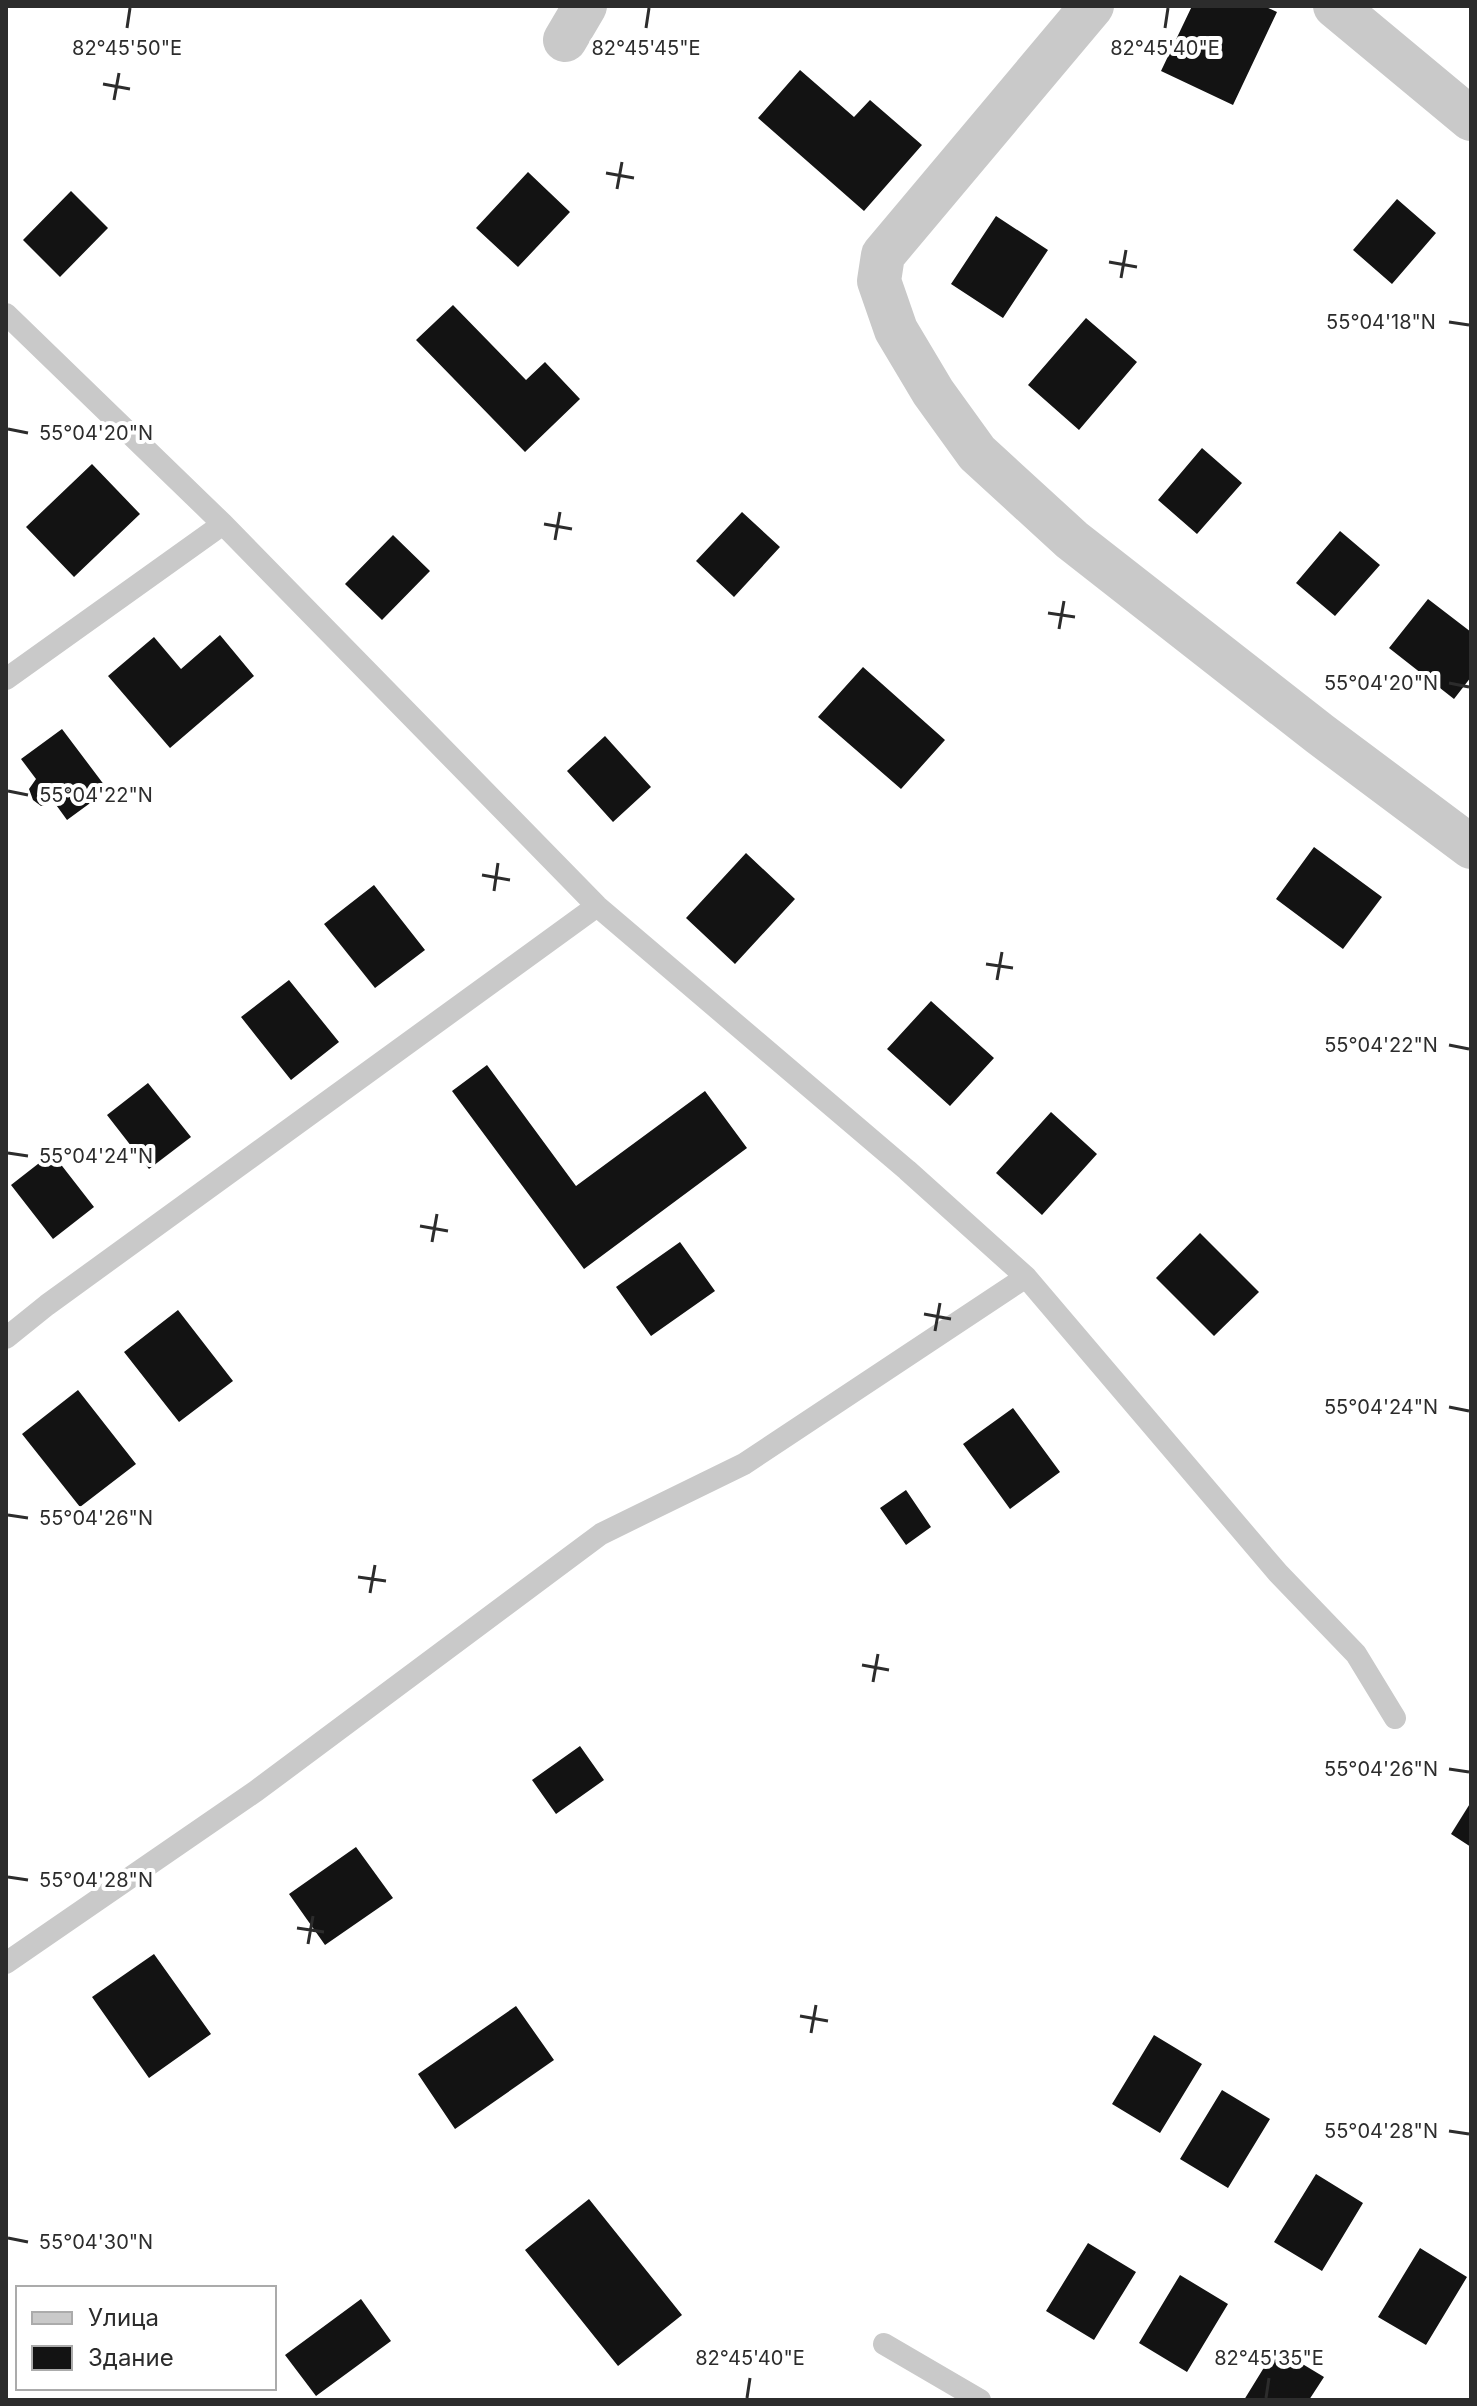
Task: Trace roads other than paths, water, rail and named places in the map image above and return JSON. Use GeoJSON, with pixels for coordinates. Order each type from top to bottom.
{"type":"FeatureCollection","features":[{"type":"Feature","properties":{"kind":"street"},"geometry":{"type":"LineString","coordinates":[[1092,6],[883,255],[879,281],[896,330],[933,392],[977,453],[1072,540],[1320,734],[1471,847]]}},
{"type":"Feature","properties":{"kind":"street"},"geometry":{"type":"LineString","coordinates":[[1335,6],[1471,119]]}},
{"type":"Feature","properties":{"kind":"lane"},"geometry":{"type":"LineString","coordinates":[[6,314],[223,524],[597,906],[907,1170],[1026,1277],[1278,1573],[1356,1654],[1395,1718]]}},
{"type":"Feature","properties":{"kind":"lane"},"geometry":{"type":"LineString","coordinates":[[6,679],[223,524]]}},
{"type":"Feature","properties":{"kind":"lane"},"geometry":{"type":"LineString","coordinates":[[6,1338],[597,906]]}},
{"type":"Feature","properties":{"kind":"lane"},"geometry":{"type":"LineString","coordinates":[[6,1963],[256,1791],[601,1534],[744,1464],[1026,1277]]}},
{"type":"Feature","properties":{"kind":"lane"},"geometry":{"type":"LineString","coordinates":[[884,2344],[980,2400]]}}]}
